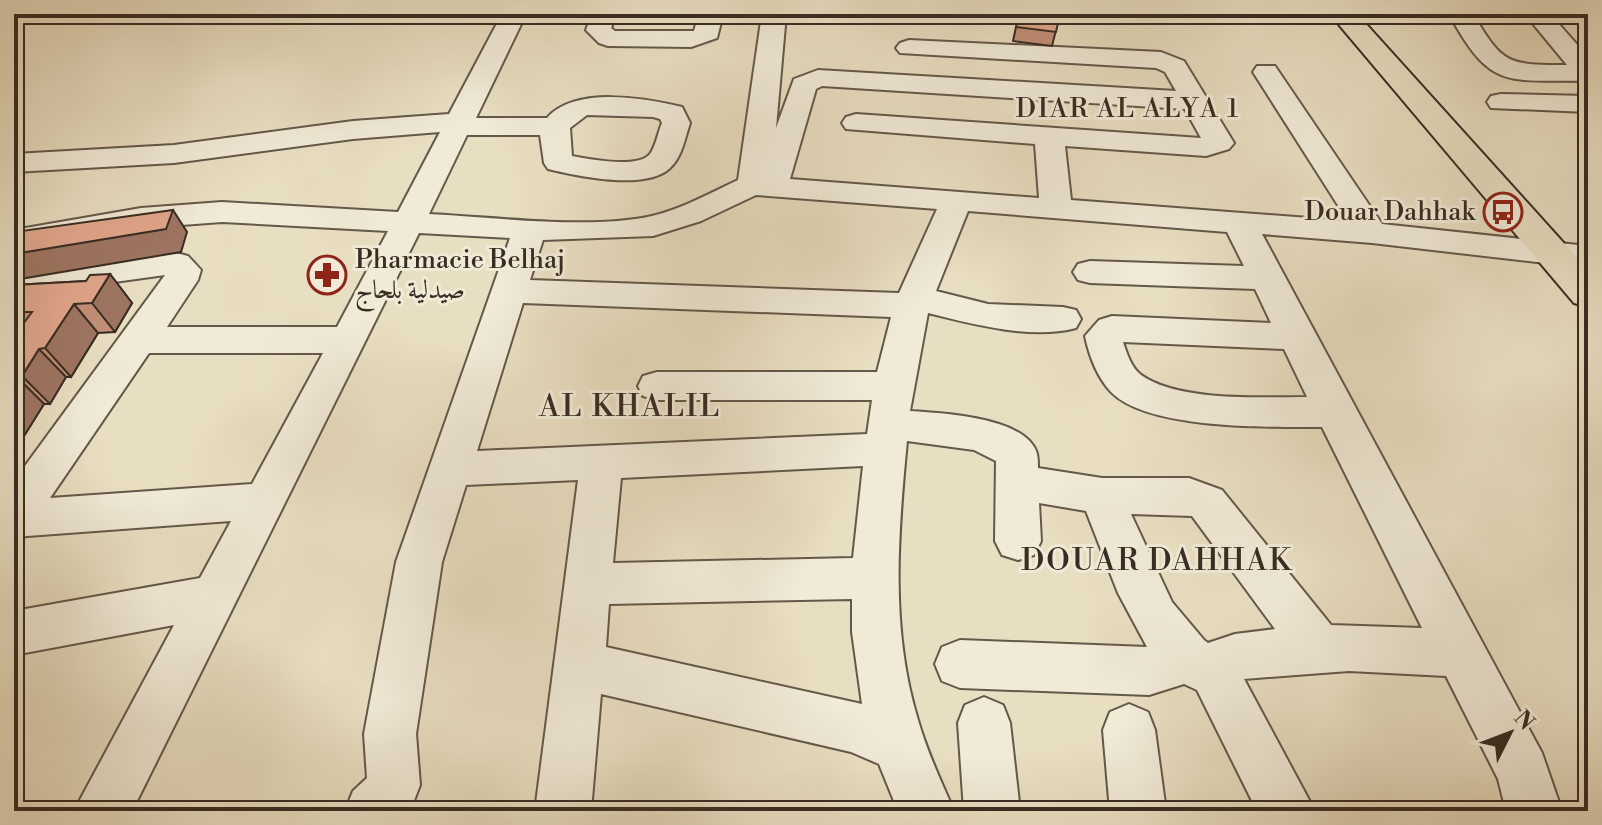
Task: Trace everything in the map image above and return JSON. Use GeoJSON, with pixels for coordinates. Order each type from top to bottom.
{"type":"FeatureCollection","features":[{"type":"Feature","properties":{"kind":"main road"},"geometry":{"type":"LineString","coordinates":[[1343,14],[1588,294]]}},
{"type":"Feature","properties":{"kind":"main road"},"geometry":{"type":"LineString","coordinates":[[1366,14],[1588,256]]}},
{"type":"Feature","properties":{"kind":"street"},"geometry":{"type":"LineString","coordinates":[[102,811],[212,597],[266,501],[514,14]]}},
{"type":"Feature","properties":{"kind":"street"},"geometry":{"type":"LineString","coordinates":[[604,14],[598,30],[608,38],[674,40],[705,36],[709,32],[711,14]]}},
{"type":"Feature","properties":{"kind":"street"},"geometry":{"type":"LineString","coordinates":[[762,186],[761,135],[774,14]]}},
{"type":"Feature","properties":{"kind":"street"},"geometry":{"type":"LineString","coordinates":[[1461,14],[1486,55],[1499,66],[1514,70],[1588,73],[1537,14]]}},
{"type":"Feature","properties":{"kind":"street"},"geometry":{"type":"LineString","coordinates":[[856,123],[1216,146],[1219,140],[1175,67],[1161,60],[909,48]]}},
{"type":"Feature","properties":{"kind":"street"},"geometry":{"type":"LineString","coordinates":[[1266,72],[1372,233]]}},
{"type":"Feature","properties":{"kind":"street"},"geometry":{"type":"LineString","coordinates":[[762,186],[804,85],[818,78],[1196,101]]}},
{"type":"Feature","properties":{"kind":"street"},"geometry":{"type":"LineString","coordinates":[[1501,102],[1588,104]]}},
{"type":"Feature","properties":{"kind":"street"},"geometry":{"type":"LineString","coordinates":[[14,163],[174,154],[353,130],[458,124],[555,127]]}},
{"type":"Feature","properties":{"kind":"street"},"geometry":{"type":"LineString","coordinates":[[1049,136],[1056,209]]}},
{"type":"Feature","properties":{"kind":"street"},"geometry":{"type":"LineString","coordinates":[[14,240],[141,218],[196,212],[605,230],[653,226],[762,186],[1372,233],[1588,256]]}},
{"type":"Feature","properties":{"kind":"street"},"geometry":{"type":"LineString","coordinates":[[926,811],[898,745],[878,658],[873,578],[890,420],[915,302],[956,201]]}},
{"type":"Feature","properties":{"kind":"street"},"geometry":{"type":"LineString","coordinates":[[1240,224],[1523,772],[1534,811]]}},
{"type":"Feature","properties":{"kind":"street"},"geometry":{"type":"LineString","coordinates":[[373,811],[393,786],[396,773],[391,757],[390,734],[419,562],[530,229]]}},
{"type":"Feature","properties":{"kind":"street"},"geometry":{"type":"LineString","coordinates":[[14,517],[184,275],[182,267],[154,265],[28,283]]}},
{"type":"Feature","properties":{"kind":"street"},"geometry":{"type":"LineString","coordinates":[[1090,272],[1267,278]]}},
{"type":"Feature","properties":{"kind":"street"},"geometry":{"type":"LineString","coordinates":[[509,291],[915,302],[988,316],[1063,319]]}},
{"type":"Feature","properties":{"kind":"street"},"geometry":{"type":"LineString","coordinates":[[1296,337],[1112,329],[1103,336],[1121,378],[1144,394],[1228,410],[1335,412]]}},
{"type":"Feature","properties":{"kind":"street"},"geometry":{"type":"LineString","coordinates":[[140,340],[348,340]]}},
{"type":"Feature","properties":{"kind":"street"},"geometry":{"type":"LineString","coordinates":[[657,386],[890,420],[999,441],[1017,454],[1018,541]]}},
{"type":"Feature","properties":{"kind":"street"},"geometry":{"type":"LineString","coordinates":[[450,469],[601,462],[890,420]]}},
{"type":"Feature","properties":{"kind":"street"},"geometry":{"type":"LineString","coordinates":[[563,811],[601,462]]}},
{"type":"Feature","properties":{"kind":"street"},"geometry":{"type":"LineString","coordinates":[[1017,482],[1102,496],[1189,496],[1207,503],[1319,648]]}},
{"type":"Feature","properties":{"kind":"street"},"geometry":{"type":"LineString","coordinates":[[1102,496],[1155,620],[1200,665],[1287,811]]}},
{"type":"Feature","properties":{"kind":"street"},"geometry":{"type":"LineString","coordinates":[[14,517],[266,501]]}},
{"type":"Feature","properties":{"kind":"street"},"geometry":{"type":"LineString","coordinates":[[588,584],[873,578]]}},
{"type":"Feature","properties":{"kind":"street"},"geometry":{"type":"LineString","coordinates":[[14,633],[212,597]]}},
{"type":"Feature","properties":{"kind":"street"},"geometry":{"type":"LineString","coordinates":[[960,664],[1149,671],[1174,664],[1200,665],[1319,648],[1395,648],[1460,654]]}},
{"type":"Feature","properties":{"kind":"street"},"geometry":{"type":"LineString","coordinates":[[579,665],[852,726],[898,745]]}},
{"type":"Feature","properties":{"kind":"street"},"geometry":{"type":"LineString","coordinates":[[984,723],[992,811]]}},
{"type":"Feature","properties":{"kind":"street"},"geometry":{"type":"LineString","coordinates":[[1129,730],[1138,811]]}},
{"type":"Feature","properties":{"kind":"building"},"geometry":{"type":"Polygon","coordinates":[[[1019,14],[1060,14],[1056,32],[1016,27],[1019,14]]]}},
{"type":"Feature","properties":{"kind":"building"},"geometry":{"type":"Polygon","coordinates":[[[173,210],[166,229],[14,254],[14,232],[173,210]]]}},
{"type":"Feature","properties":{"kind":"building"},"geometry":{"type":"Polygon","coordinates":[[[110,274],[92,303],[74,304],[45,348],[39,349],[22,376],[14,378],[14,336],[32,312],[14,312],[14,285],[86,281],[90,275],[110,274]]]}},
{"type":"Feature","properties":{"kind":"place","name":"Douar Dahhak"},"geometry":{"type":"Point","coordinates":[1503,212]}},
{"type":"Feature","properties":{"kind":"place","name":"Pharmacie Belhaj صيدلية بلحاج"},"geometry":{"type":"Point","coordinates":[327,275]}},
{"type":"Feature","properties":{"kind":"district","name":"DIAR AL ALYA 1"},"geometry":{"type":"Point","coordinates":[1128,109]}},
{"type":"Feature","properties":{"kind":"district","name":"AL KHALIL"},"geometry":{"type":"Point","coordinates":[630,407]}},
{"type":"Feature","properties":{"kind":"district","name":"DOUAR DAHHAK"},"geometry":{"type":"Point","coordinates":[1157,561]}}]}
